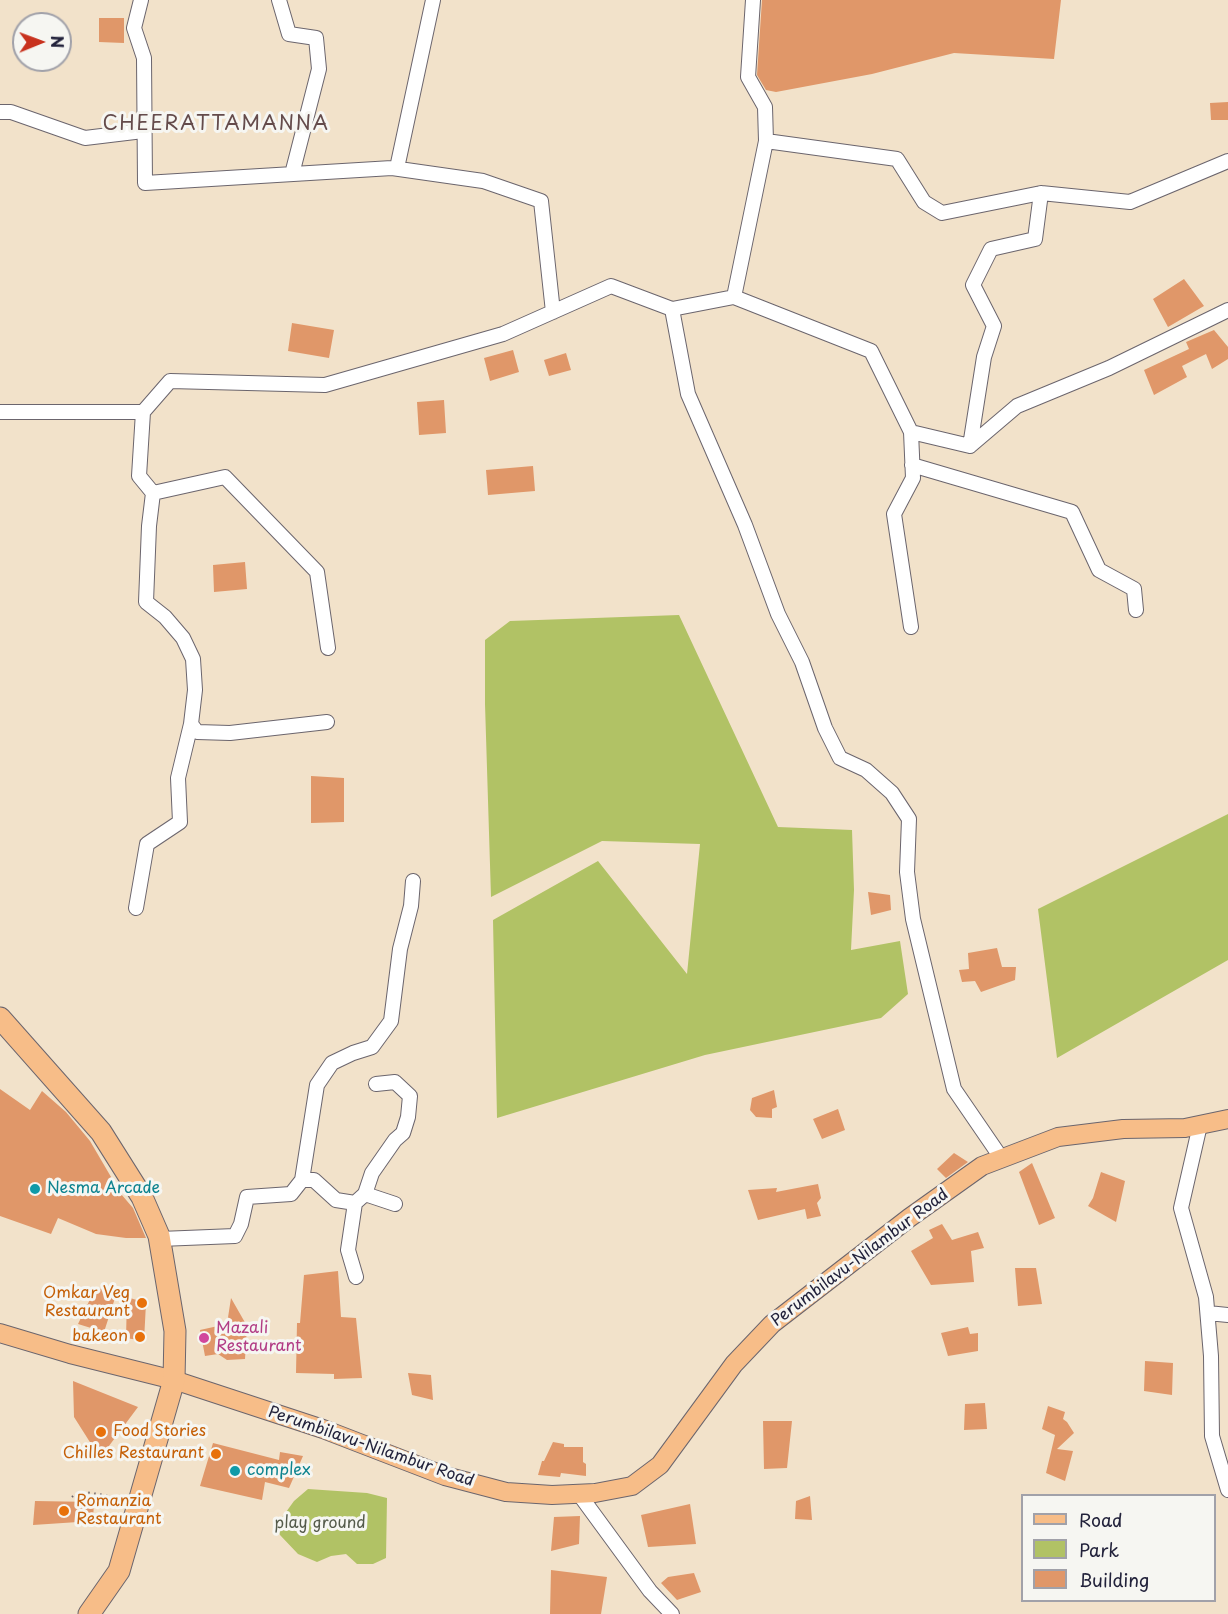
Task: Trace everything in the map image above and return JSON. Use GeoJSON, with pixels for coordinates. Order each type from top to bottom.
{"type":"FeatureCollection","features":[{"type":"Feature","properties":{"kind":"highway"},"geometry":{"type":"LineString","coordinates":[[0,1018],[101,1132],[142,1197],[160,1239],[175,1331],[174,1380],[119,1570],[89,1614]]}},
{"type":"Feature","properties":{"kind":"main road","name":"Perumbilavu-Nilambur Road"},"geometry":{"type":"LineString","coordinates":[[0,1333],[70,1354],[174,1380],[324,1429],[445,1476],[506,1492],[552,1496],[595,1493],[632,1486],[660,1465],[735,1364],[772,1324],[909,1218],[982,1166],[1058,1137],[1123,1129],[1185,1128],[1228,1119]]}},
{"type":"Feature","properties":{"kind":"street"},"geometry":{"type":"LineString","coordinates":[[141,0],[134,27],[144,58],[145,183],[397,168],[483,181],[541,201],[553,312]]}},
{"type":"Feature","properties":{"kind":"street"},"geometry":{"type":"LineString","coordinates":[[279,0],[289,34],[316,38],[319,69],[292,174]]}},
{"type":"Feature","properties":{"kind":"street"},"geometry":{"type":"LineString","coordinates":[[397,168],[433,0]]}},
{"type":"Feature","properties":{"kind":"street"},"geometry":{"type":"LineString","coordinates":[[734,297],[766,141],[765,107],[748,77],[753,0]]}},
{"type":"Feature","properties":{"kind":"street"},"geometry":{"type":"LineString","coordinates":[[0,112],[11,112],[85,138],[143,131]]}},
{"type":"Feature","properties":{"kind":"street"},"geometry":{"type":"LineString","coordinates":[[766,141],[897,159],[924,202],[942,213],[1041,194],[1130,202],[1228,161]]}},
{"type":"Feature","properties":{"kind":"street"},"geometry":{"type":"LineString","coordinates":[[970,446],[984,357],[994,326],[973,285],[991,249],[1035,239],[1041,194]]}},
{"type":"Feature","properties":{"kind":"street"},"geometry":{"type":"LineString","coordinates":[[136,909],[147,844],[180,822],[178,778],[191,724],[195,690],[193,659],[183,638],[165,617],[146,602],[149,526],[153,493],[139,476],[143,412],[170,381],[325,385],[503,334],[611,285],[672,309],[734,297],[872,351],[910,432],[913,478],[894,514],[911,627]]}},
{"type":"Feature","properties":{"kind":"street"},"geometry":{"type":"LineString","coordinates":[[672,309],[688,394],[745,525],[778,614],[802,662],[825,728],[840,758],[866,770],[892,793],[909,819],[907,872],[913,919],[954,1089],[1002,1159]]}},
{"type":"Feature","properties":{"kind":"street"},"geometry":{"type":"LineString","coordinates":[[970,446],[1017,406],[1109,369],[1228,310]]}},
{"type":"Feature","properties":{"kind":"street"},"geometry":{"type":"LineString","coordinates":[[0,412],[143,412]]}},
{"type":"Feature","properties":{"kind":"street"},"geometry":{"type":"LineString","coordinates":[[910,432],[970,446]]}},
{"type":"Feature","properties":{"kind":"street"},"geometry":{"type":"LineString","coordinates":[[912,465],[1072,512],[1099,570],[1134,589],[1136,610]]}},
{"type":"Feature","properties":{"kind":"street"},"geometry":{"type":"LineString","coordinates":[[153,493],[225,477],[317,572],[328,648]]}},
{"type":"Feature","properties":{"kind":"street"},"geometry":{"type":"LineString","coordinates":[[191,724],[197,732],[230,733],[327,722]]}},
{"type":"Feature","properties":{"kind":"street"},"geometry":{"type":"LineString","coordinates":[[160,1239],[235,1236],[241,1224],[247,1197],[291,1194],[302,1180],[318,1084],[332,1063],[372,1047],[391,1021],[400,949],[411,906],[413,881]]}},
{"type":"Feature","properties":{"kind":"street"},"geometry":{"type":"LineString","coordinates":[[356,1277],[348,1250],[360,1199],[372,1173],[394,1140],[403,1133],[410,1096],[395,1082],[376,1083]]}},
{"type":"Feature","properties":{"kind":"street"},"geometry":{"type":"LineString","coordinates":[[1200,1125],[1181,1209],[1206,1297],[1211,1356],[1212,1436],[1228,1490]]}},
{"type":"Feature","properties":{"kind":"street"},"geometry":{"type":"LineString","coordinates":[[302,1180],[314,1180],[336,1200],[360,1199],[395,1204]]}},
{"type":"Feature","properties":{"kind":"street"},"geometry":{"type":"LineString","coordinates":[[1208,1313],[1228,1315]]}},
{"type":"Feature","properties":{"kind":"street"},"geometry":{"type":"LineString","coordinates":[[579,1494],[650,1591],[672,1614]]}},
{"type":"Feature","properties":{"kind":"path"},"geometry":{"type":"LineString","coordinates":[[72,1497],[76,1493],[85,1492],[105,1495],[138,1507]]}},
{"type":"Feature","properties":{"kind":"green space"},"geometry":{"type":"Polygon","coordinates":[[[679,615],[778,827],[852,830],[854,890],[851,950],[900,941],[908,994],[881,1018],[705,1055],[497,1118],[493,920],[598,861],[687,974],[700,844],[602,841],[491,897],[485,640],[510,621],[679,615]]]}},
{"type":"Feature","properties":{"kind":"green space"},"geometry":{"type":"Polygon","coordinates":[[[1228,814],[1228,960],[1057,1058],[1038,909],[1228,814]]]}},
{"type":"Feature","properties":{"kind":"green space","name":"play ground"},"geometry":{"type":"Polygon","coordinates":[[[308,1489],[367,1493],[387,1498],[386,1558],[373,1564],[357,1564],[346,1554],[331,1556],[317,1562],[298,1554],[280,1535],[276,1526],[294,1501],[308,1489]]]}},
{"type":"Feature","properties":{"kind":"building"},"geometry":{"type":"Polygon","coordinates":[[[762,0],[1061,0],[1054,59],[954,53],[872,74],[776,92],[766,90],[757,75],[762,0]]]}},
{"type":"Feature","properties":{"kind":"building"},"geometry":{"type":"Polygon","coordinates":[[[99,18],[124,18],[124,43],[99,42],[99,18]]]}},
{"type":"Feature","properties":{"kind":"building"},"geometry":{"type":"Polygon","coordinates":[[[1228,102],[1228,120],[1211,120],[1210,103],[1228,102]]]}},
{"type":"Feature","properties":{"kind":"building"},"geometry":{"type":"Polygon","coordinates":[[[1184,279],[1204,306],[1168,327],[1153,299],[1184,279]]]}},
{"type":"Feature","properties":{"kind":"building"},"geometry":{"type":"Polygon","coordinates":[[[292,323],[334,330],[329,358],[288,351],[292,323]]]}},
{"type":"Feature","properties":{"kind":"building"},"geometry":{"type":"Polygon","coordinates":[[[1214,330],[1228,347],[1228,359],[1212,369],[1206,354],[1182,366],[1187,377],[1154,395],[1144,370],[1189,349],[1186,342],[1214,330]]]}},
{"type":"Feature","properties":{"kind":"building"},"geometry":{"type":"Polygon","coordinates":[[[513,350],[519,372],[490,381],[484,358],[513,350]]]}},
{"type":"Feature","properties":{"kind":"building"},"geometry":{"type":"Polygon","coordinates":[[[566,353],[571,370],[549,376],[544,360],[566,353]]]}},
{"type":"Feature","properties":{"kind":"building"},"geometry":{"type":"Polygon","coordinates":[[[444,400],[446,433],[419,435],[417,402],[444,400]]]}},
{"type":"Feature","properties":{"kind":"building"},"geometry":{"type":"Polygon","coordinates":[[[533,466],[535,491],[488,495],[486,470],[533,466]]]}},
{"type":"Feature","properties":{"kind":"building"},"geometry":{"type":"Polygon","coordinates":[[[245,562],[247,589],[214,592],[213,565],[245,562]]]}},
{"type":"Feature","properties":{"kind":"building"},"geometry":{"type":"Polygon","coordinates":[[[311,776],[344,778],[344,822],[311,823],[311,776]]]}},
{"type":"Feature","properties":{"kind":"building"},"geometry":{"type":"Polygon","coordinates":[[[868,892],[890,895],[891,910],[871,915],[868,892]]]}},
{"type":"Feature","properties":{"kind":"building"},"geometry":{"type":"Polygon","coordinates":[[[997,948],[1002,967],[1016,967],[1015,980],[981,992],[975,981],[962,982],[959,970],[969,969],[968,953],[997,948]]]}},
{"type":"Feature","properties":{"kind":"building"},"geometry":{"type":"Polygon","coordinates":[[[0,1089],[30,1110],[42,1091],[66,1112],[90,1141],[121,1194],[133,1208],[146,1238],[96,1234],[58,1218],[51,1234],[0,1216],[0,1089]]]}},
{"type":"Feature","properties":{"kind":"building"},"geometry":{"type":"Polygon","coordinates":[[[774,1090],[777,1107],[772,1109],[772,1118],[756,1117],[750,1110],[752,1098],[774,1090]]]}},
{"type":"Feature","properties":{"kind":"building"},"geometry":{"type":"Polygon","coordinates":[[[838,1109],[845,1130],[822,1139],[813,1119],[838,1109]]]}},
{"type":"Feature","properties":{"kind":"building"},"geometry":{"type":"Polygon","coordinates":[[[954,1153],[968,1162],[946,1178],[937,1169],[954,1153]]]}},
{"type":"Feature","properties":{"kind":"building"},"geometry":{"type":"Polygon","coordinates":[[[1032,1163],[1055,1218],[1039,1225],[1019,1172],[1032,1163]]]}},
{"type":"Feature","properties":{"kind":"building"},"geometry":{"type":"Polygon","coordinates":[[[1101,1172],[1125,1181],[1116,1222],[1088,1206],[1093,1198],[1101,1172]]]}},
{"type":"Feature","properties":{"kind":"building"},"geometry":{"type":"Polygon","coordinates":[[[818,1184],[821,1198],[817,1203],[821,1216],[807,1219],[805,1209],[758,1220],[748,1190],[777,1188],[776,1192],[818,1184]]]}},
{"type":"Feature","properties":{"kind":"building"},"geometry":{"type":"Polygon","coordinates":[[[942,1224],[952,1240],[978,1232],[984,1248],[971,1251],[974,1282],[931,1285],[911,1251],[933,1238],[929,1230],[942,1224]]]}},
{"type":"Feature","properties":{"kind":"building"},"geometry":{"type":"Polygon","coordinates":[[[1015,1268],[1036,1268],[1042,1304],[1018,1306],[1015,1268]]]}},
{"type":"Feature","properties":{"kind":"building"},"geometry":{"type":"Polygon","coordinates":[[[338,1271],[341,1317],[356,1318],[362,1378],[334,1379],[334,1374],[296,1373],[297,1323],[300,1323],[304,1275],[338,1271]]]}},
{"type":"Feature","properties":{"kind":"building"},"geometry":{"type":"Polygon","coordinates":[[[96,1287],[116,1295],[104,1332],[78,1324],[96,1287]]]}},
{"type":"Feature","properties":{"kind":"building"},"geometry":{"type":"Polygon","coordinates":[[[127,1297],[146,1303],[144,1341],[126,1338],[127,1297]]]}},
{"type":"Feature","properties":{"kind":"building"},"geometry":{"type":"Polygon","coordinates":[[[231,1298],[247,1326],[245,1359],[227,1360],[218,1354],[205,1356],[200,1330],[227,1324],[231,1298]]]}},
{"type":"Feature","properties":{"kind":"building"},"geometry":{"type":"Polygon","coordinates":[[[968,1327],[970,1334],[978,1333],[978,1351],[948,1356],[941,1333],[968,1327]]]}},
{"type":"Feature","properties":{"kind":"building"},"geometry":{"type":"Polygon","coordinates":[[[1145,1361],[1173,1363],[1172,1395],[1144,1391],[1145,1361]]]}},
{"type":"Feature","properties":{"kind":"building"},"geometry":{"type":"Polygon","coordinates":[[[408,1373],[431,1375],[433,1400],[412,1395],[408,1373]]]}},
{"type":"Feature","properties":{"kind":"building","name":"Food Stories"},"geometry":{"type":"Polygon","coordinates":[[[73,1381],[138,1407],[100,1458],[74,1417],[73,1381]]]}},
{"type":"Feature","properties":{"kind":"building"},"geometry":{"type":"Polygon","coordinates":[[[985,1403],[987,1429],[964,1430],[965,1404],[985,1403]]]}},
{"type":"Feature","properties":{"kind":"building"},"geometry":{"type":"Polygon","coordinates":[[[1048,1406],[1065,1412],[1063,1419],[1074,1433],[1057,1449],[1073,1451],[1065,1481],[1046,1473],[1055,1435],[1042,1429],[1048,1406]]]}},
{"type":"Feature","properties":{"kind":"building"},"geometry":{"type":"Polygon","coordinates":[[[763,1421],[792,1421],[787,1468],[764,1469],[763,1421]]]}},
{"type":"Feature","properties":{"kind":"building"},"geometry":{"type":"Polygon","coordinates":[[[553,1442],[564,1444],[564,1447],[583,1447],[586,1476],[561,1473],[560,1477],[538,1475],[542,1461],[553,1442]]]}},
{"type":"Feature","properties":{"kind":"building","name":"complex"},"geometry":{"type":"Polygon","coordinates":[[[213,1443],[279,1460],[280,1452],[303,1456],[289,1488],[265,1482],[262,1500],[200,1486],[213,1443]]]}},
{"type":"Feature","properties":{"kind":"building"},"geometry":{"type":"Polygon","coordinates":[[[810,1496],[812,1520],[795,1519],[796,1501],[810,1496]]]}},
{"type":"Feature","properties":{"kind":"building","name":"Romanzia Restaurant"},"geometry":{"type":"Polygon","coordinates":[[[35,1501],[94,1502],[93,1521],[33,1525],[35,1501]]]}},
{"type":"Feature","properties":{"kind":"building"},"geometry":{"type":"Polygon","coordinates":[[[690,1504],[696,1544],[648,1547],[641,1515],[690,1504]]]}},
{"type":"Feature","properties":{"kind":"building"},"geometry":{"type":"Polygon","coordinates":[[[580,1516],[579,1544],[551,1551],[554,1517],[580,1516]]]}},
{"type":"Feature","properties":{"kind":"building"},"geometry":{"type":"Polygon","coordinates":[[[551,1570],[607,1577],[601,1614],[550,1614],[551,1570]]]}},
{"type":"Feature","properties":{"kind":"building"},"geometry":{"type":"Polygon","coordinates":[[[694,1573],[701,1592],[677,1600],[661,1583],[668,1577],[694,1573]]]}},
{"type":"Feature","properties":{"kind":"place","name":"Nesma Arcade"},"geometry":{"type":"Point","coordinates":[35,1189]}},
{"type":"Feature","properties":{"kind":"place","name":"Omkar Veg Restaurant"},"geometry":{"type":"Point","coordinates":[142,1303]}},
{"type":"Feature","properties":{"kind":"place","name":"bakeon"},"geometry":{"type":"Point","coordinates":[140,1337]}},
{"type":"Feature","properties":{"kind":"place","name":"Mazali Restaurant"},"geometry":{"type":"Point","coordinates":[204,1338]}},
{"type":"Feature","properties":{"kind":"place","name":"Food Stories"},"geometry":{"type":"Point","coordinates":[101,1432]}},
{"type":"Feature","properties":{"kind":"place","name":"Chilles Restaurant"},"geometry":{"type":"Point","coordinates":[216,1454]}},
{"type":"Feature","properties":{"kind":"place","name":"complex"},"geometry":{"type":"Point","coordinates":[235,1471]}},
{"type":"Feature","properties":{"kind":"place","name":"Romanzia Restaurant"},"geometry":{"type":"Point","coordinates":[64,1511]}},
{"type":"Feature","properties":{"kind":"district","name":"CHEERATTAMANNA"},"geometry":{"type":"Point","coordinates":[216,124]}}]}
